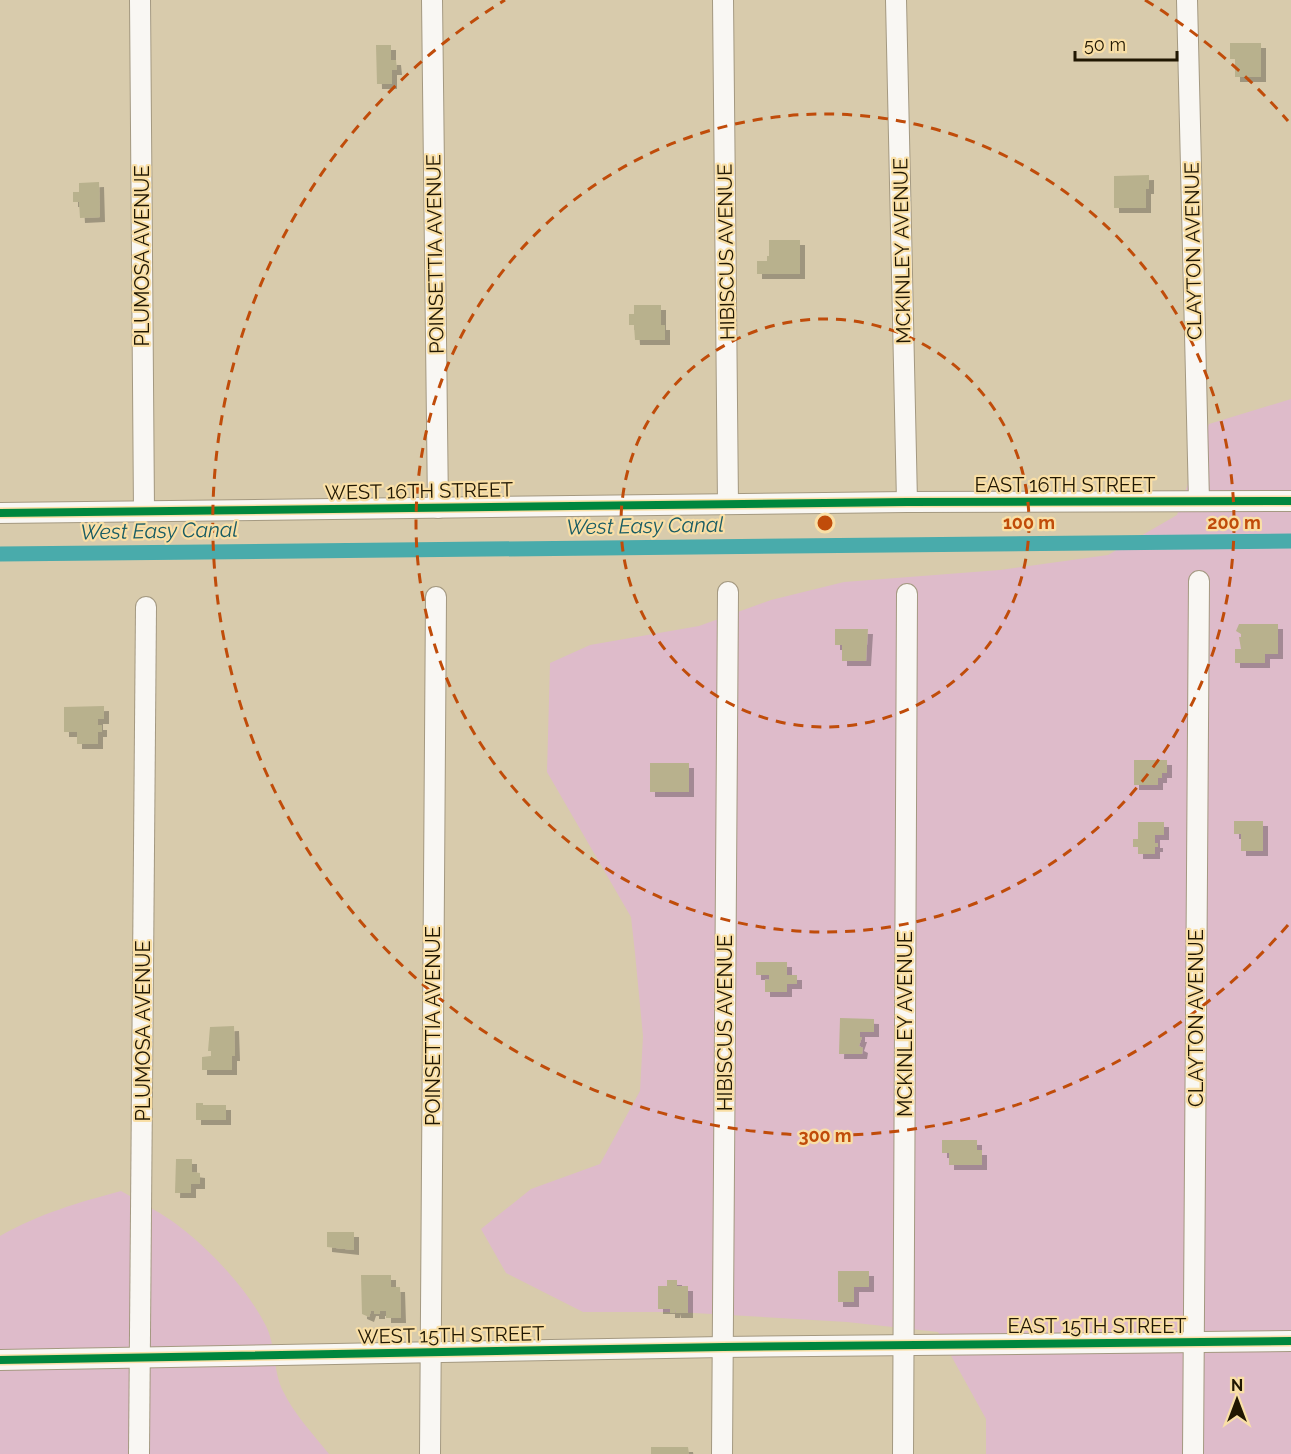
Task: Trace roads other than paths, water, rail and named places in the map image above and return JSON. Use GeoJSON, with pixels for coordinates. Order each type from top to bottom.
{"type":"FeatureCollection","features":[{"type":"Feature","properties":{"kind":"street","name":"PLUMOSA AVENUE"},"geometry":{"type":"LineString","coordinates":[[140,0],[144,511]]}},
{"type":"Feature","properties":{"kind":"street","name":"POINSETTIA AVENUE"},"geometry":{"type":"LineString","coordinates":[[432,0],[438,508]]}},
{"type":"Feature","properties":{"kind":"street","name":"HIBISCUS AVENUE"},"geometry":{"type":"LineString","coordinates":[[723,0],[728,504]]}},
{"type":"Feature","properties":{"kind":"street","name":"MCKINLEY AVENUE"},"geometry":{"type":"LineString","coordinates":[[896,0],[907,502]]}},
{"type":"Feature","properties":{"kind":"street","name":"CLAYTON AVENUE"},"geometry":{"type":"LineString","coordinates":[[1187,0],[1199,501]]}},
{"type":"Feature","properties":{"kind":"street","name":"EAST 16TH STREET"},"geometry":{"type":"LineString","coordinates":[[838,503],[1291,501]]}},
{"type":"Feature","properties":{"kind":"street","name":"WEST 16TH STREET"},"geometry":{"type":"LineString","coordinates":[[0,513],[838,503]]}},
{"type":"Feature","properties":{"kind":"street","name":"CLAYTON AVENUE"},"geometry":{"type":"LineString","coordinates":[[1193,1454],[1199,581]]}},
{"type":"Feature","properties":{"kind":"street","name":"HIBISCUS AVENUE"},"geometry":{"type":"LineString","coordinates":[[722,1454],[728,592]]}},
{"type":"Feature","properties":{"kind":"street","name":"MCKINLEY AVENUE"},"geometry":{"type":"LineString","coordinates":[[903,1454],[907,594]]}},
{"type":"Feature","properties":{"kind":"street","name":"POINSETTIA AVENUE"},"geometry":{"type":"LineString","coordinates":[[430,1454],[436,597]]}},
{"type":"Feature","properties":{"kind":"street","name":"PLUMOSA AVENUE"},"geometry":{"type":"LineString","coordinates":[[140,1454],[146,608]]}},
{"type":"Feature","properties":{"kind":"street","name":"EAST 15TH STREET"},"geometry":{"type":"LineString","coordinates":[[903,1344],[1291,1341]]}},
{"type":"Feature","properties":{"kind":"street","name":"WEST 15TH STREET"},"geometry":{"type":"LineString","coordinates":[[0,1360],[903,1344]]}},
{"type":"Feature","properties":{"kind":"waterway","name":"West Easy Canal"},"geometry":{"type":"LineString","coordinates":[[0,554],[1291,541]]}}]}
